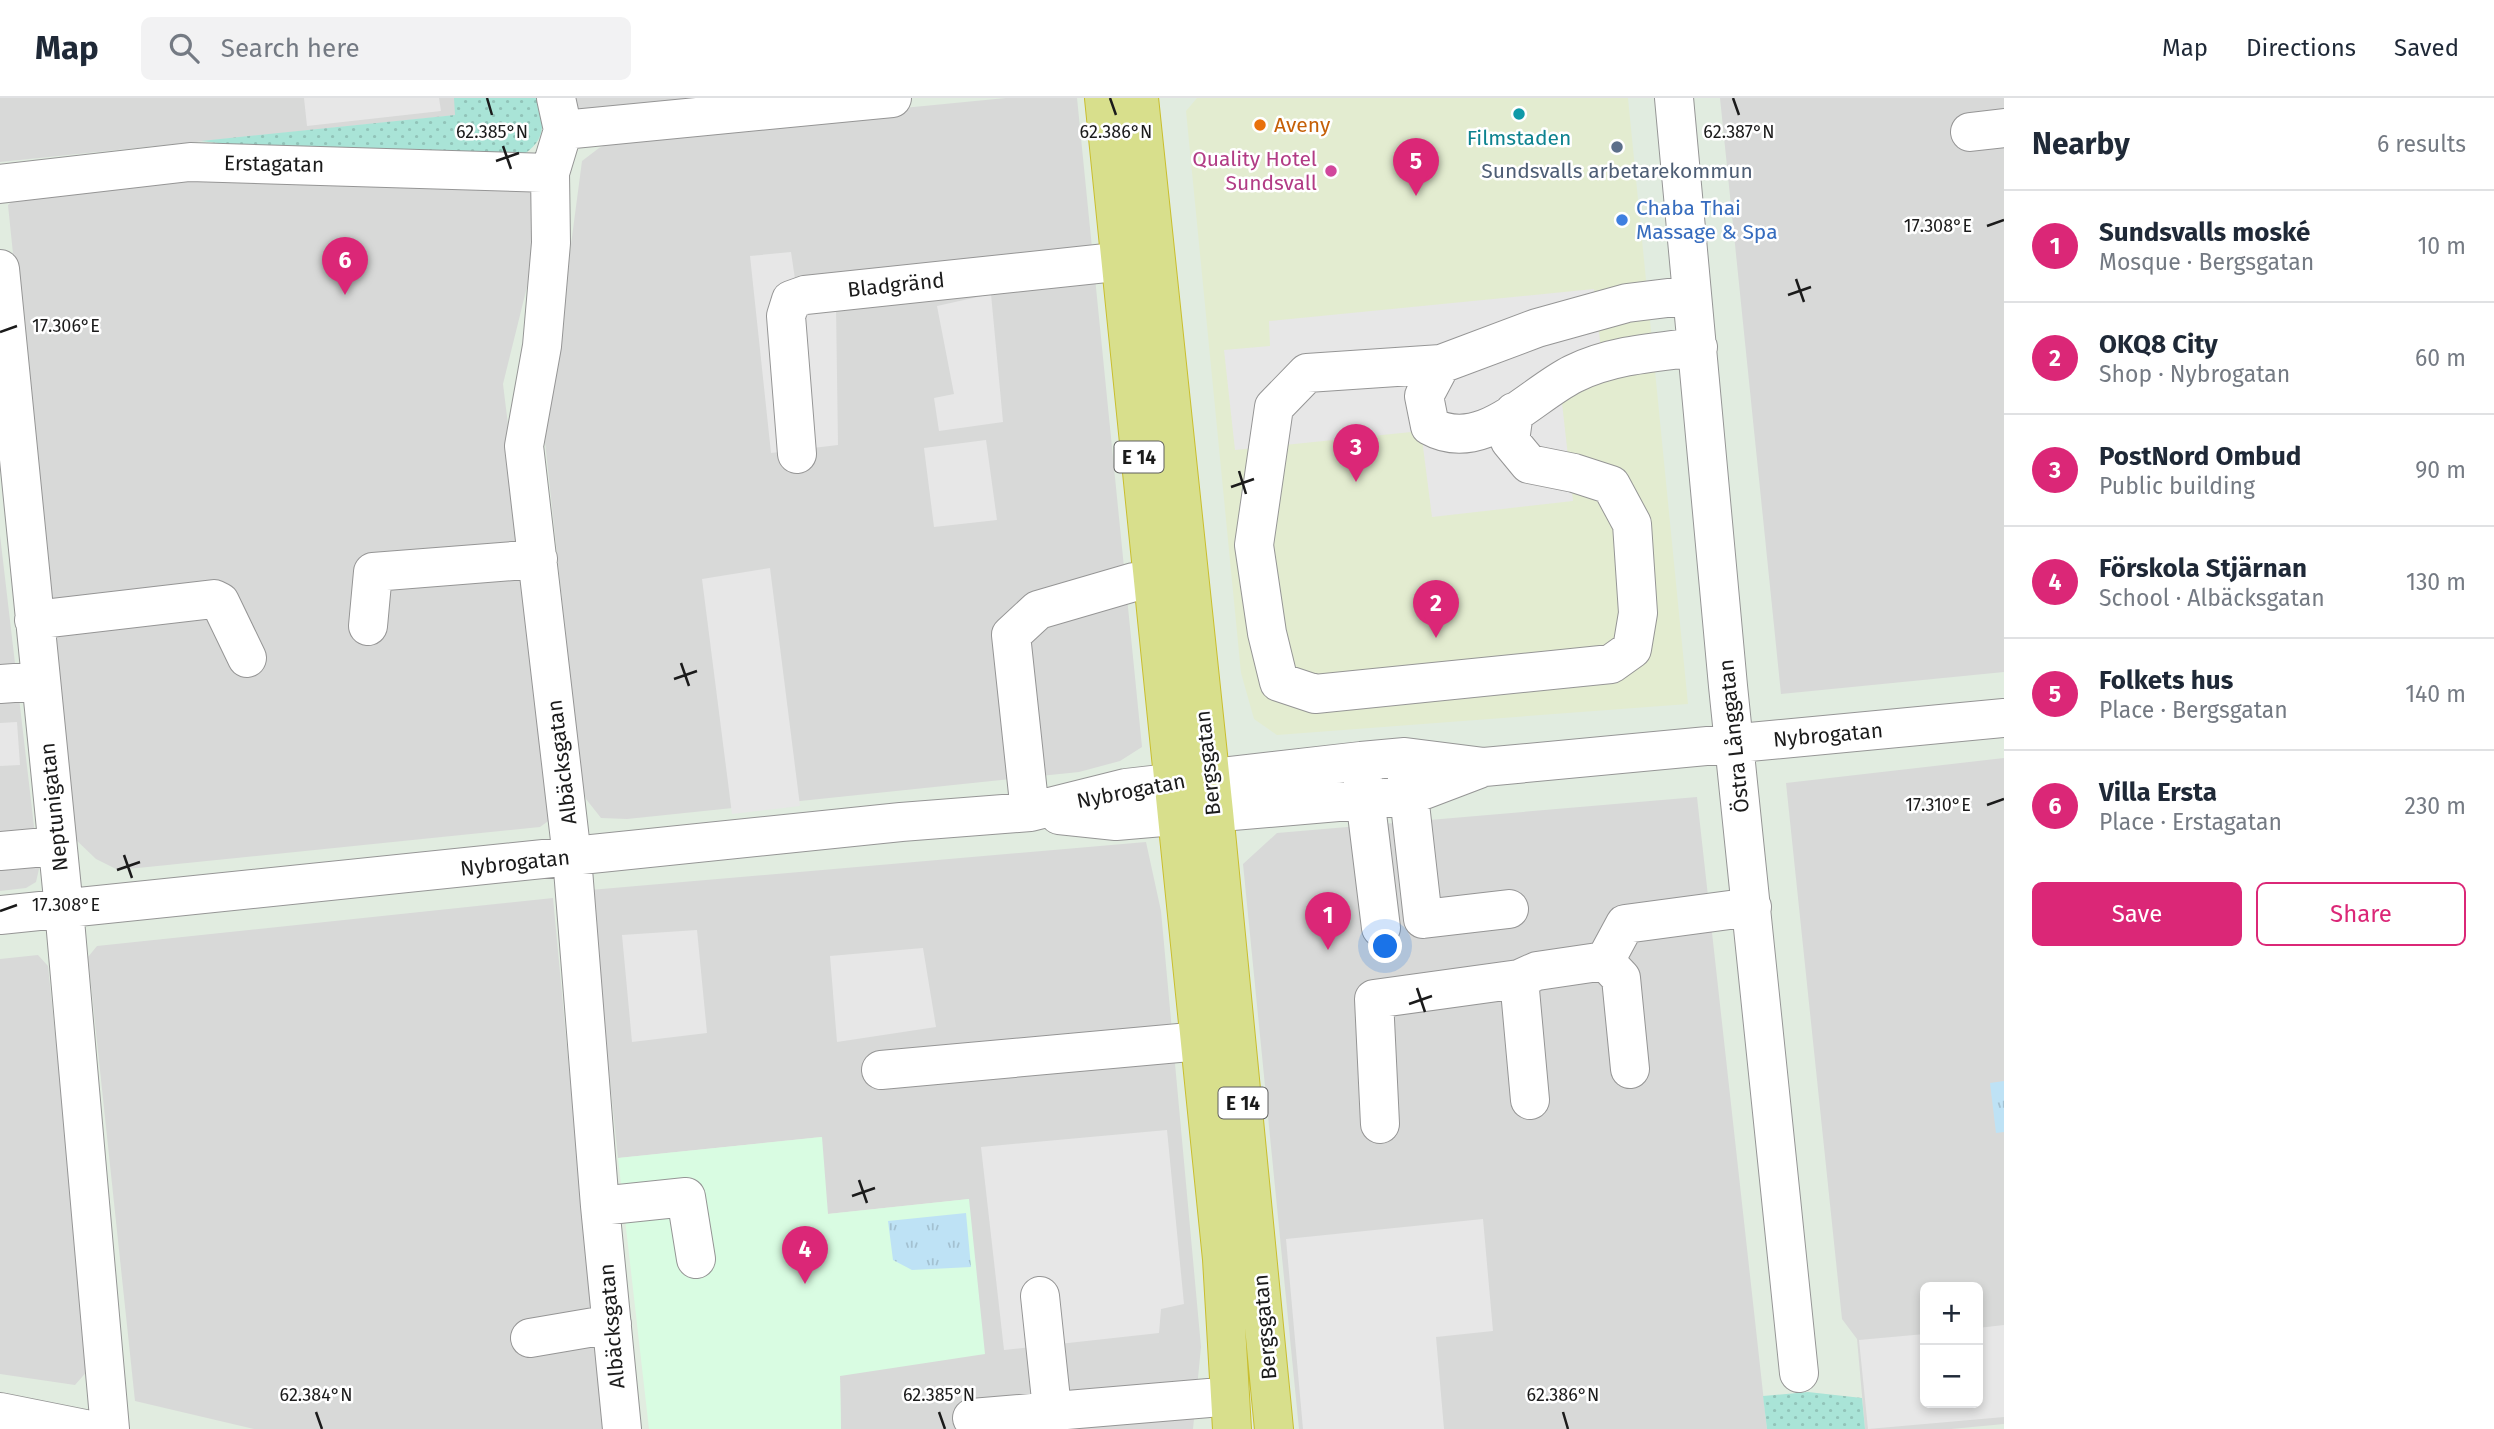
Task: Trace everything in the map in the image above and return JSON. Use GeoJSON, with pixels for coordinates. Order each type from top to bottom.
{"type":"FeatureCollection","features":[{"type":"Feature","properties":{"kind":"highway","name":"Bergsgatan"},"geometry":{"type":"LineString","coordinates":[[1104,98],[1138,259],[1189,575],[1274,1429]]}},
{"type":"Feature","properties":{"kind":"highway","name":"Bergsgatan"},"geometry":{"type":"LineString","coordinates":[[1139,98],[1138,259],[1151,579],[1222,1259],[1232,1429]]}},
{"type":"Feature","properties":{"kind":"street"},"geometry":{"type":"LineString","coordinates":[[560,114],[891,98]]}},
{"type":"Feature","properties":{"kind":"street","name":"Östra Långgatan"},"geometry":{"type":"LineString","coordinates":[[1674,98],[1734,743],[1800,1373]]}},
{"type":"Feature","properties":{"kind":"street","name":"Albäcksgatan"},"geometry":{"type":"LineString","coordinates":[[560,114],[550,173],[550,256],[542,346],[524,446],[572,857],[600,1206],[622,1429]]}},
{"type":"Feature","properties":{"kind":"street","name":"Erstagatan"},"geometry":{"type":"LineString","coordinates":[[0,184],[190,162],[550,173]]}},
{"type":"Feature","properties":{"kind":"street","name":"Bladgränd"},"geometry":{"type":"LineString","coordinates":[[797,454],[786,316],[791,300],[805,295],[1138,259]]}},
{"type":"Feature","properties":{"kind":"street","name":"Neptunigatan"},"geometry":{"type":"LineString","coordinates":[[0,269],[64,909],[110,1429]]}},
{"type":"Feature","properties":{"kind":"street"},"geometry":{"type":"LineString","coordinates":[[1514,412],[1510,441],[1529,464],[1574,472],[1611,485],[1632,524],[1638,613],[1632,649],[1611,664],[1329,693],[1315,694],[1279,682],[1267,633],[1254,545],[1274,407],[1307,373],[1441,364],[1480,347],[1627,303],[1692,295]]}},
{"type":"Feature","properties":{"kind":"street"},"geometry":{"type":"LineString","coordinates":[[1441,364],[1424,396],[1430,426],[1446,434],[1477,433],[1573,374],[1631,355],[1698,347]]}},
{"type":"Feature","properties":{"kind":"street"},"geometry":{"type":"LineString","coordinates":[[368,626],[373,572],[538,559]]}},
{"type":"Feature","properties":{"kind":"street"},"geometry":{"type":"LineString","coordinates":[[1030,812],[1011,635],[1038,610],[1151,579],[1189,575]]}},
{"type":"Feature","properties":{"kind":"street"},"geometry":{"type":"LineString","coordinates":[[34,620],[214,599],[220,602],[247,658]]}},
{"type":"Feature","properties":{"kind":"street"},"geometry":{"type":"LineString","coordinates":[[0,684],[41,681]]}},
{"type":"Feature","properties":{"kind":"street","name":"Nybrogatan"},"geometry":{"type":"LineString","coordinates":[[0,915],[901,822],[1030,812],[1126,788],[1174,799],[1212,795],[1361,761],[1405,757],[1484,767],[2004,718]]}},
{"type":"Feature","properties":{"kind":"street"},"geometry":{"type":"LineString","coordinates":[[1405,757],[1423,919],[1509,909]]}},
{"type":"Feature","properties":{"kind":"street"},"geometry":{"type":"LineString","coordinates":[[1361,761],[1363,800],[1381,928]]}},
{"type":"Feature","properties":{"kind":"street","name":"Nybrogatan"},"geometry":{"type":"LineString","coordinates":[[1212,795],[1363,800],[1408,796],[1484,767]]}},
{"type":"Feature","properties":{"kind":"street"},"geometry":{"type":"LineString","coordinates":[[0,851],[57,846]]}},
{"type":"Feature","properties":{"kind":"street"},"geometry":{"type":"LineString","coordinates":[[1605,961],[1625,924],[1752,907]]}},
{"type":"Feature","properties":{"kind":"street"},"geometry":{"type":"LineString","coordinates":[[1380,1124],[1374,999],[1519,979],[1536,971],[1605,961]]}},
{"type":"Feature","properties":{"kind":"street"},"geometry":{"type":"LineString","coordinates":[[1605,961],[1621,978],[1630,1069]]}},
{"type":"Feature","properties":{"kind":"street"},"geometry":{"type":"LineString","coordinates":[[1519,979],[1530,1100]]}},
{"type":"Feature","properties":{"kind":"street"},"geometry":{"type":"LineString","coordinates":[[881,1070],[1237,1038]]}},
{"type":"Feature","properties":{"kind":"street"},"geometry":{"type":"LineString","coordinates":[[600,1206],[686,1197],[696,1259]]}},
{"type":"Feature","properties":{"kind":"street"},"geometry":{"type":"LineString","coordinates":[[1040,1296],[1052,1409]]}},
{"type":"Feature","properties":{"kind":"street"},"geometry":{"type":"LineString","coordinates":[[530,1339],[612,1325]]}},
{"type":"Feature","properties":{"kind":"street"},"geometry":{"type":"LineString","coordinates":[[972,1418],[1052,1409],[1209,1398]]}},
{"type":"Feature","properties":{"kind":"street"},"geometry":{"type":"LineString","coordinates":[[0,1412],[85,1429]]}},
{"type":"Feature","properties":{"kind":"shaded area"},"geometry":{"type":"Polygon","coordinates":[[[0,98],[456,98],[458,115],[0,162],[0,98]]]}},
{"type":"Feature","properties":{"kind":"shaded area"},"geometry":{"type":"Polygon","coordinates":[[[304,98],[439,98],[441,111],[307,126],[304,98]]]}},
{"type":"Feature","properties":{"kind":"shaded area"},"geometry":{"type":"Polygon","coordinates":[[[454,98],[540,98],[540,136],[524,154],[285,151],[201,141],[455,115],[454,98]]]}},
{"type":"Feature","properties":{"kind":"shaded area"},"geometry":{"type":"Polygon","coordinates":[[[571,98],[712,98],[574,113],[571,98]]]}},
{"type":"Feature","properties":{"kind":"shaded area"},"geometry":{"type":"Polygon","coordinates":[[[1006,98],[1077,98],[1142,747],[1120,761],[1079,772],[627,819],[601,818],[586,799],[582,787],[545,442],[582,161],[599,148],[625,135],[1006,98]]]}},
{"type":"Feature","properties":{"kind":"shaded area"},"geometry":{"type":"Polygon","coordinates":[[[1197,98],[1628,98],[1688,704],[1277,735],[1254,719],[1241,673],[1186,111],[1197,98]]]}},
{"type":"Feature","properties":{"kind":"shaded area"},"geometry":{"type":"Polygon","coordinates":[[[1720,98],[2004,98],[2004,672],[1781,694],[1720,98]]]}},
{"type":"Feature","properties":{"kind":"shaded area"},"geometry":{"type":"Polygon","coordinates":[[[203,173],[519,182],[533,193],[540,234],[503,384],[554,799],[551,819],[540,827],[118,870],[96,859],[73,837],[8,205],[20,194],[203,173]]]}},
{"type":"Feature","properties":{"kind":"shaded area"},"geometry":{"type":"Polygon","coordinates":[[[791,252],[799,306],[836,306],[838,445],[771,453],[750,256],[791,252]]]}},
{"type":"Feature","properties":{"kind":"shaded area"},"geometry":{"type":"Polygon","coordinates":[[[1594,289],[1604,376],[1561,394],[1573,501],[1432,517],[1421,431],[1235,450],[1224,350],[1270,346],[1269,321],[1594,289]]]}},
{"type":"Feature","properties":{"kind":"shaded area"},"geometry":{"type":"Polygon","coordinates":[[[991,294],[1003,422],[939,431],[934,398],[954,394],[937,306],[991,294]]]}},
{"type":"Feature","properties":{"kind":"shaded area"},"geometry":{"type":"Polygon","coordinates":[[[986,440],[997,520],[934,527],[924,448],[986,440]]]}},
{"type":"Feature","properties":{"kind":"shaded area"},"geometry":{"type":"Polygon","coordinates":[[[0,535],[39,869],[36,882],[26,888],[0,891],[0,535]]]}},
{"type":"Feature","properties":{"kind":"shaded area"},"geometry":{"type":"Polygon","coordinates":[[[770,568],[800,806],[732,814],[702,579],[770,568]]]}},
{"type":"Feature","properties":{"kind":"shaded area"},"geometry":{"type":"Polygon","coordinates":[[[17,722],[20,765],[0,766],[0,723],[17,722]]]}},
{"type":"Feature","properties":{"kind":"shaded area"},"geometry":{"type":"Polygon","coordinates":[[[2004,758],[2004,1424],[1951,1429],[1865,1429],[1857,1339],[1842,1319],[1786,783],[2004,758]]]}},
{"type":"Feature","properties":{"kind":"shaded area"},"geometry":{"type":"Polygon","coordinates":[[[1697,797],[1767,1429],[1299,1429],[1243,864],[1277,833],[1697,797]]]}},
{"type":"Feature","properties":{"kind":"shaded area"},"geometry":{"type":"Polygon","coordinates":[[[1146,842],[1161,911],[1201,1347],[1193,1429],[841,1429],[840,1376],[969,1199],[827,1214],[821,1137],[618,1158],[590,890],[1146,842]]]}},
{"type":"Feature","properties":{"kind":"shaded area"},"geometry":{"type":"Polygon","coordinates":[[[553,898],[603,1429],[254,1429],[135,1401],[88,957],[97,946],[553,898]]]}},
{"type":"Feature","properties":{"kind":"shaded area"},"geometry":{"type":"Polygon","coordinates":[[[697,930],[707,1033],[632,1042],[622,935],[697,930]]]}},
{"type":"Feature","properties":{"kind":"shaded area"},"geometry":{"type":"Polygon","coordinates":[[[923,948],[936,1027],[837,1042],[830,956],[923,948]]]}},
{"type":"Feature","properties":{"kind":"shaded area"},"geometry":{"type":"Polygon","coordinates":[[[38,955],[48,966],[90,1368],[75,1385],[0,1374],[0,959],[38,955]]]}},
{"type":"Feature","properties":{"kind":"shaded area"},"geometry":{"type":"Polygon","coordinates":[[[1167,1130],[1184,1304],[1161,1309],[1159,1333],[1004,1350],[981,1147],[1167,1130]]]}},
{"type":"Feature","properties":{"kind":"shaded area"},"geometry":{"type":"Polygon","coordinates":[[[822,1137],[828,1214],[969,1199],[985,1354],[840,1376],[841,1429],[649,1429],[618,1158],[822,1137]]]}},
{"type":"Feature","properties":{"kind":"shaded area"},"geometry":{"type":"Polygon","coordinates":[[[1483,1219],[1493,1331],[1436,1337],[1444,1429],[1303,1429],[1286,1239],[1483,1219]]]}},
{"type":"Feature","properties":{"kind":"shaded area"},"geometry":{"type":"Polygon","coordinates":[[[2004,1325],[2004,1417],[1868,1429],[1859,1340],[1920,1334],[1920,1408],[1983,1408],[1983,1327],[2004,1325]]]}},
{"type":"Feature","properties":{"kind":"shaded area"},"geometry":{"type":"Polygon","coordinates":[[[1808,1392],[1862,1398],[1865,1429],[1767,1429],[1763,1396],[1808,1392]]]}},
{"type":"Feature","properties":{"kind":"green space"},"geometry":{"type":"Polygon","coordinates":[[[2004,1081],[2004,1132],[1996,1133],[1990,1083],[2004,1081]]]}},
{"type":"Feature","properties":{"kind":"green space"},"geometry":{"type":"Polygon","coordinates":[[[966,1213],[971,1267],[912,1270],[893,1260],[888,1221],[966,1213]]]}},
{"type":"Feature","properties":{"kind":"place","name":"Filmstaden"},"geometry":{"type":"Point","coordinates":[1519,114]}},
{"type":"Feature","properties":{"kind":"place","name":"Aveny"},"geometry":{"type":"Point","coordinates":[1260,125]}},
{"type":"Feature","properties":{"kind":"place","name":"Sundsvalls arbetarekommun"},"geometry":{"type":"Point","coordinates":[1617,147]}},
{"type":"Feature","properties":{"kind":"place","name":"Quality Hotel Sundsvall"},"geometry":{"type":"Point","coordinates":[1331,171]}},
{"type":"Feature","properties":{"kind":"place","name":"Folkets hus"},"geometry":{"type":"Point","coordinates":[1416,196]}},
{"type":"Feature","properties":{"kind":"place","name":"Chaba Thai Massage & Spa"},"geometry":{"type":"Point","coordinates":[1622,220]}},
{"type":"Feature","properties":{"kind":"place","name":"Villa Ersta"},"geometry":{"type":"Point","coordinates":[345,295]}},
{"type":"Feature","properties":{"kind":"place","name":"PostNord Ombud"},"geometry":{"type":"Point","coordinates":[1356,482]}},
{"type":"Feature","properties":{"kind":"place","name":"OKQ8 City"},"geometry":{"type":"Point","coordinates":[1436,638]}},
{"type":"Feature","properties":{"kind":"place","name":"Sundsvalls moské"},"geometry":{"type":"Point","coordinates":[1328,950]}},
{"type":"Feature","properties":{"kind":"place","name":"Förskola Stjärnan"},"geometry":{"type":"Point","coordinates":[805,1284]}}]}
